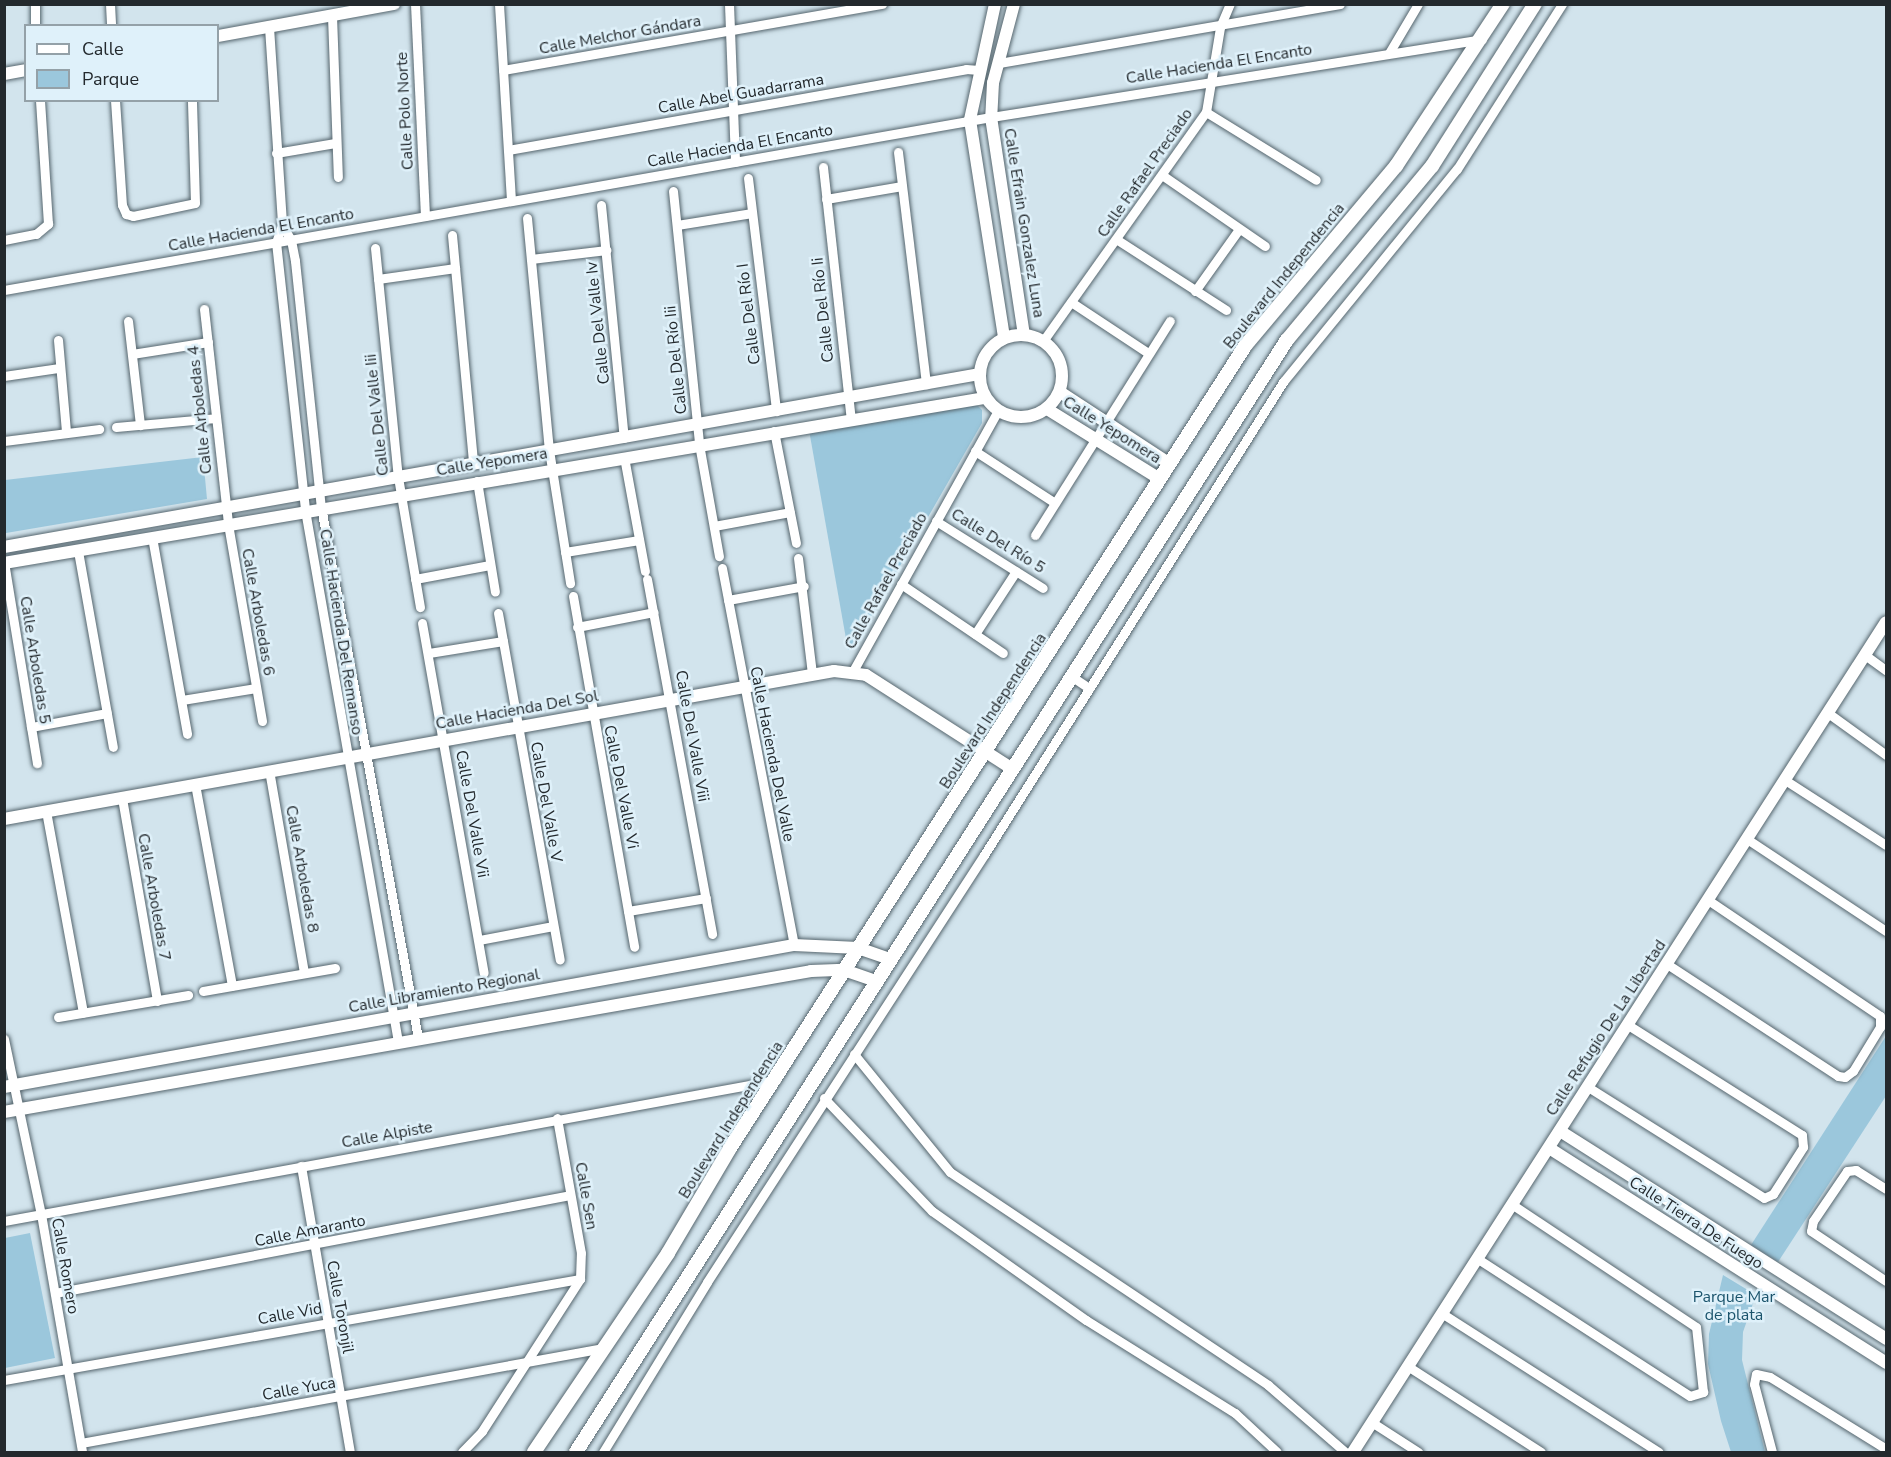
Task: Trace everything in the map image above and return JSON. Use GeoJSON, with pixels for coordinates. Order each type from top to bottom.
{"type":"FeatureCollection","features":[{"type":"Feature","properties":{"kind":"main road","name":"Boulevard Independencia"},"geometry":{"type":"LineString","coordinates":[[534,1452],[668,1253],[844,970],[1245,346],[1396,166],[1503,4]]}},
{"type":"Feature","properties":{"kind":"main road"},"geometry":{"type":"LineString","coordinates":[[576,1452],[1011,768],[1287,340],[1432,166],[1535,4]]}},
{"type":"Feature","properties":{"kind":"street"},"geometry":{"type":"LineString","coordinates":[[35,4],[35,24]]}},
{"type":"Feature","properties":{"kind":"street"},"geometry":{"type":"LineString","coordinates":[[110,4],[111,24]]}},
{"type":"Feature","properties":{"kind":"street"},"geometry":{"type":"LineString","coordinates":[[219,36],[394,4]]}},
{"type":"Feature","properties":{"kind":"street","name":"Calle Polo Norte"},"geometry":{"type":"LineString","coordinates":[[415,4],[425,216]]}},
{"type":"Feature","properties":{"kind":"street"},"geometry":{"type":"LineString","coordinates":[[499,4],[511,201]]}},
{"type":"Feature","properties":{"kind":"street"},"geometry":{"type":"LineString","coordinates":[[729,4],[735,162]]}},
{"type":"Feature","properties":{"kind":"street","name":"Calle Melchor Gándara"},"geometry":{"type":"LineString","coordinates":[[504,70],[882,4]]}},
{"type":"Feature","properties":{"kind":"street"},"geometry":{"type":"LineString","coordinates":[[995,4],[970,120],[1004,338]]}},
{"type":"Feature","properties":{"kind":"street","name":"Calle Efrain Gonzalez Luna"},"geometry":{"type":"LineString","coordinates":[[1014,4],[993,83],[991,117],[1024,335]]}},
{"type":"Feature","properties":{"kind":"street","name":"Calle Rafael Preciado"},"geometry":{"type":"LineString","coordinates":[[1044,341],[1206,112],[1214,80],[1220,27],[1230,4]]}},
{"type":"Feature","properties":{"kind":"street"},"geometry":{"type":"LineString","coordinates":[[999,63],[1220,27],[1340,4]]}},
{"type":"Feature","properties":{"kind":"street"},"geometry":{"type":"LineString","coordinates":[[1389,53],[1418,4]]}},
{"type":"Feature","properties":{"kind":"street"},"geometry":{"type":"LineString","coordinates":[[603,1452],[824,1098],[1089,688],[1283,382],[1457,169],[1562,4]]}},
{"type":"Feature","properties":{"kind":"street"},"geometry":{"type":"LineString","coordinates":[[332,16],[338,177]]}},
{"type":"Feature","properties":{"kind":"street","name":"Calle Hacienda Del Remanso"},"geometry":{"type":"LineString","coordinates":[[269,27],[282,225],[276,242],[305,510],[346,756],[398,1042]]}},
{"type":"Feature","properties":{"kind":"street","name":"Calle Hacienda El Encanto"},"geometry":{"type":"LineString","coordinates":[[4,290],[970,120],[1482,39]]}},
{"type":"Feature","properties":{"kind":"street","name":"Calle Abel Guadarrama"},"geometry":{"type":"LineString","coordinates":[[508,150],[966,69],[979,70]]}},
{"type":"Feature","properties":{"kind":"street"},"geometry":{"type":"LineString","coordinates":[[4,74],[24,70]]}},
{"type":"Feature","properties":{"kind":"street"},"geometry":{"type":"LineString","coordinates":[[979,70],[993,83]]}},
{"type":"Feature","properties":{"kind":"street"},"geometry":{"type":"LineString","coordinates":[[4,240],[36,234],[48,224],[40,102]]}},
{"type":"Feature","properties":{"kind":"street"},"geometry":{"type":"LineString","coordinates":[[115,102],[126,214],[141,216],[195,203],[192,102]]}},
{"type":"Feature","properties":{"kind":"street"},"geometry":{"type":"LineString","coordinates":[[1206,112],[1316,180]]}},
{"type":"Feature","properties":{"kind":"street"},"geometry":{"type":"LineString","coordinates":[[276,153],[335,142]]}},
{"type":"Feature","properties":{"kind":"street"},"geometry":{"type":"LineString","coordinates":[[898,152],[926,384]]}},
{"type":"Feature","properties":{"kind":"street","name":"Calle Del Río Ii"},"geometry":{"type":"LineString","coordinates":[[823,167],[851,419]]}},
{"type":"Feature","properties":{"kind":"street"},"geometry":{"type":"LineString","coordinates":[[1162,175],[1265,246]]}},
{"type":"Feature","properties":{"kind":"street","name":"Calle Del Río I"},"geometry":{"type":"LineString","coordinates":[[748,178],[776,411]]}},
{"type":"Feature","properties":{"kind":"street"},"geometry":{"type":"LineString","coordinates":[[826,199],[902,186]]}},
{"type":"Feature","properties":{"kind":"street","name":"Calle Del Río Iii"},"geometry":{"type":"LineString","coordinates":[[673,191],[699,444],[719,556]]}},
{"type":"Feature","properties":{"kind":"street","name":"Calle Del Valle Iv"},"geometry":{"type":"LineString","coordinates":[[601,205],[624,438]]}},
{"type":"Feature","properties":{"kind":"street"},"geometry":{"type":"LineString","coordinates":[[677,225],[752,213]]}},
{"type":"Feature","properties":{"kind":"street"},"geometry":{"type":"LineString","coordinates":[[527,218],[549,450],[570,583]]}},
{"type":"Feature","properties":{"kind":"street","name":"Calle Hacienda Del Remanso"},"geometry":{"type":"LineString","coordinates":[[282,225],[291,240],[321,507],[418,1038]]}},
{"type":"Feature","properties":{"kind":"street"},"geometry":{"type":"LineString","coordinates":[[1195,291],[1239,229]]}},
{"type":"Feature","properties":{"kind":"street"},"geometry":{"type":"LineString","coordinates":[[452,235],[473,463]]}},
{"type":"Feature","properties":{"kind":"street"},"geometry":{"type":"LineString","coordinates":[[1116,239],[1226,310]]}},
{"type":"Feature","properties":{"kind":"street","name":"Calle Del Valle Iii"},"geometry":{"type":"LineString","coordinates":[[375,248],[400,494],[420,607]]}},
{"type":"Feature","properties":{"kind":"street"},"geometry":{"type":"LineString","coordinates":[[531,259],[606,249]]}},
{"type":"Feature","properties":{"kind":"street"},"geometry":{"type":"LineString","coordinates":[[378,279],[456,268]]}},
{"type":"Feature","properties":{"kind":"street"},"geometry":{"type":"LineString","coordinates":[[1071,302],[1148,353]]}},
{"type":"Feature","properties":{"kind":"street","name":"Calle Arboledas 4"},"geometry":{"type":"LineString","coordinates":[[204,309],[226,508]]}},
{"type":"Feature","properties":{"kind":"street"},"geometry":{"type":"LineString","coordinates":[[128,321],[140,425]]}},
{"type":"Feature","properties":{"kind":"street"},"geometry":{"type":"LineString","coordinates":[[1035,535],[1170,321]]}},
{"type":"Feature","properties":{"kind":"street"},"geometry":{"type":"LineString","coordinates":[[1024,335],[1044,341],[1059,358],[1062,381],[1060,392],[1047,409],[1027,418],[998,411],[985,398],[979,374],[989,349],[1004,338],[1024,335]]}},
{"type":"Feature","properties":{"kind":"street"},"geometry":{"type":"LineString","coordinates":[[58,340],[66,432]]}},
{"type":"Feature","properties":{"kind":"street"},"geometry":{"type":"LineString","coordinates":[[132,354],[208,342]]}},
{"type":"Feature","properties":{"kind":"street"},"geometry":{"type":"LineString","coordinates":[[4,376],[59,368]]}},
{"type":"Feature","properties":{"kind":"street","name":"Calle Yepomera"},"geometry":{"type":"LineString","coordinates":[[4,547],[979,374]]}},
{"type":"Feature","properties":{"kind":"street","name":"Calle Yepomera"},"geometry":{"type":"LineString","coordinates":[[1060,392],[1170,464]]}},
{"type":"Feature","properties":{"kind":"street","name":"Calle Yepomera"},"geometry":{"type":"LineString","coordinates":[[5,563],[321,507],[985,398]]}},
{"type":"Feature","properties":{"kind":"street","name":"Calle Yepomera"},"geometry":{"type":"LineString","coordinates":[[1047,409],[1160,479]]}},
{"type":"Feature","properties":{"kind":"street","name":"Calle Rafael Preciado"},"geometry":{"type":"LineString","coordinates":[[853,671],[998,411]]}},
{"type":"Feature","properties":{"kind":"street"},"geometry":{"type":"LineString","coordinates":[[116,427],[216,418]]}},
{"type":"Feature","properties":{"kind":"street"},"geometry":{"type":"LineString","coordinates":[[4,441],[99,429]]}},
{"type":"Feature","properties":{"kind":"street"},"geometry":{"type":"LineString","coordinates":[[774,431],[796,543]]}},
{"type":"Feature","properties":{"kind":"street"},"geometry":{"type":"LineString","coordinates":[[975,451],[1055,503]]}},
{"type":"Feature","properties":{"kind":"street"},"geometry":{"type":"LineString","coordinates":[[565,552],[639,540],[624,457]]}},
{"type":"Feature","properties":{"kind":"street"},"geometry":{"type":"LineString","coordinates":[[477,481],[495,592]]}},
{"type":"Feature","properties":{"kind":"street","name":"Calle Arboledas 6"},"geometry":{"type":"LineString","coordinates":[[226,508],[262,721]]}},
{"type":"Feature","properties":{"kind":"street"},"geometry":{"type":"LineString","coordinates":[[714,526],[790,512]]}},
{"type":"Feature","properties":{"kind":"street","name":"Calle Del Río 5"},"geometry":{"type":"LineString","coordinates":[[936,521],[1043,588]]}},
{"type":"Feature","properties":{"kind":"street"},"geometry":{"type":"LineString","coordinates":[[152,537],[187,734]]}},
{"type":"Feature","properties":{"kind":"street","name":"Calle Del Valle Viii"},"geometry":{"type":"LineString","coordinates":[[639,540],[671,701],[712,934]]}},
{"type":"Feature","properties":{"kind":"street"},"geometry":{"type":"LineString","coordinates":[[78,551],[113,747]]}},
{"type":"Feature","properties":{"kind":"street"},"geometry":{"type":"LineString","coordinates":[[798,558],[804,586],[812,674]]}},
{"type":"Feature","properties":{"kind":"street","name":"Calle Arboledas 5"},"geometry":{"type":"LineString","coordinates":[[5,563],[37,763]]}},
{"type":"Feature","properties":{"kind":"street"},"geometry":{"type":"LineString","coordinates":[[414,579],[490,565]]}},
{"type":"Feature","properties":{"kind":"street","name":"Calle Hacienda Del Valle"},"geometry":{"type":"LineString","coordinates":[[722,568],[794,945]]}},
{"type":"Feature","properties":{"kind":"street"},"geometry":{"type":"LineString","coordinates":[[975,634],[1016,571]]}},
{"type":"Feature","properties":{"kind":"street"},"geometry":{"type":"LineString","coordinates":[[901,584],[1004,653]]}},
{"type":"Feature","properties":{"kind":"street"},"geometry":{"type":"LineString","coordinates":[[728,600],[804,586]]}},
{"type":"Feature","properties":{"kind":"street","name":"Calle Del Valle Vi"},"geometry":{"type":"LineString","coordinates":[[573,596],[634,947]]}},
{"type":"Feature","properties":{"kind":"street"},"geometry":{"type":"LineString","coordinates":[[577,627],[654,612]]}},
{"type":"Feature","properties":{"kind":"street","name":"Calle Del Valle V"},"geometry":{"type":"LineString","coordinates":[[498,613],[560,960]]}},
{"type":"Feature","properties":{"kind":"street","name":"Calle Refugio De La Libertad"},"geometry":{"type":"LineString","coordinates":[[1353,1452],[1887,622]]}},
{"type":"Feature","properties":{"kind":"street","name":"Calle Del Valle Vii"},"geometry":{"type":"LineString","coordinates":[[422,623],[484,973]]}},
{"type":"Feature","properties":{"kind":"street"},"geometry":{"type":"LineString","coordinates":[[429,653],[503,641]]}},
{"type":"Feature","properties":{"kind":"street"},"geometry":{"type":"LineString","coordinates":[[1865,655],[1887,670]]}},
{"type":"Feature","properties":{"kind":"street","name":"Calle Hacienda Del Sol"},"geometry":{"type":"LineString","coordinates":[[4,819],[812,674],[853,671],[878,682],[1011,768]]}},
{"type":"Feature","properties":{"kind":"street"},"geometry":{"type":"LineString","coordinates":[[1071,675],[1089,688]]}},
{"type":"Feature","properties":{"kind":"street"},"geometry":{"type":"LineString","coordinates":[[182,700],[256,688]]}},
{"type":"Feature","properties":{"kind":"street"},"geometry":{"type":"LineString","coordinates":[[31,727],[107,713]]}},
{"type":"Feature","properties":{"kind":"street"},"geometry":{"type":"LineString","coordinates":[[1828,713],[1887,755]]}},
{"type":"Feature","properties":{"kind":"street","name":"Calle Arboledas 8"},"geometry":{"type":"LineString","coordinates":[[269,770],[304,973]]}},
{"type":"Feature","properties":{"kind":"street"},"geometry":{"type":"LineString","coordinates":[[1785,780],[1887,845]]}},
{"type":"Feature","properties":{"kind":"street"},"geometry":{"type":"LineString","coordinates":[[195,784],[232,986]]}},
{"type":"Feature","properties":{"kind":"street","name":"Calle Arboledas 7"},"geometry":{"type":"LineString","coordinates":[[122,798],[157,1001]]}},
{"type":"Feature","properties":{"kind":"street"},"geometry":{"type":"LineString","coordinates":[[46,811],[83,1013]]}},
{"type":"Feature","properties":{"kind":"street"},"geometry":{"type":"LineString","coordinates":[[1747,839],[1887,931]]}},
{"type":"Feature","properties":{"kind":"street"},"geometry":{"type":"LineString","coordinates":[[628,911],[706,898]]}},
{"type":"Feature","properties":{"kind":"street"},"geometry":{"type":"LineString","coordinates":[[1667,964],[1841,1077],[1852,1071],[1882,1019],[1708,900]]}},
{"type":"Feature","properties":{"kind":"street"},"geometry":{"type":"LineString","coordinates":[[479,940],[553,926]]}},
{"type":"Feature","properties":{"kind":"street","name":"Calle Libramiento Regional"},"geometry":{"type":"LineString","coordinates":[[9,1086],[794,945],[858,948],[890,959]]}},
{"type":"Feature","properties":{"kind":"street"},"geometry":{"type":"LineString","coordinates":[[203,991],[336,968]]}},
{"type":"Feature","properties":{"kind":"street"},"geometry":{"type":"LineString","coordinates":[[4,1112],[811,971],[844,970],[876,981]]}},
{"type":"Feature","properties":{"kind":"street"},"geometry":{"type":"LineString","coordinates":[[58,1017],[188,995]]}},
{"type":"Feature","properties":{"kind":"street"},"geometry":{"type":"LineString","coordinates":[[1588,1087],[1764,1198],[1773,1194],[1803,1147],[1803,1138],[1628,1025]]}},
{"type":"Feature","properties":{"kind":"street","name":"Calle Romero"},"geometry":{"type":"LineString","coordinates":[[4,1039],[9,1086],[18,1110],[41,1214],[81,1448]]}},
{"type":"Feature","properties":{"kind":"street"},"geometry":{"type":"LineString","coordinates":[[854,1054],[950,1173],[1268,1385],[1345,1452]]}},
{"type":"Feature","properties":{"kind":"street","name":"Calle Alpiste"},"geometry":{"type":"LineString","coordinates":[[4,1221],[557,1118],[776,1080]]}},
{"type":"Feature","properties":{"kind":"street"},"geometry":{"type":"LineString","coordinates":[[824,1098],[932,1211],[1086,1320],[1235,1413],[1278,1452]]}},
{"type":"Feature","properties":{"kind":"street","name":"Calle Sen"},"geometry":{"type":"LineString","coordinates":[[557,1118],[582,1261],[580,1279]]}},
{"type":"Feature","properties":{"kind":"street","name":"Calle Tierra De Fuego"},"geometry":{"type":"LineString","coordinates":[[1560,1131],[1887,1339]]}},
{"type":"Feature","properties":{"kind":"street","name":"Calle Tierra De Fuego"},"geometry":{"type":"LineString","coordinates":[[1549,1148],[1887,1363]]}},
{"type":"Feature","properties":{"kind":"street","name":"Calle Toronjil"},"geometry":{"type":"LineString","coordinates":[[301,1166],[350,1452]]}},
{"type":"Feature","properties":{"kind":"street"},"geometry":{"type":"LineString","coordinates":[[1887,1189],[1852,1169],[1813,1221],[1811,1231],[1887,1281]]}},
{"type":"Feature","properties":{"kind":"street","name":"Calle Amaranto"},"geometry":{"type":"LineString","coordinates":[[55,1293],[315,1246],[570,1195]]}},
{"type":"Feature","properties":{"kind":"street"},"geometry":{"type":"LineString","coordinates":[[1478,1259],[1690,1396],[1704,1392],[1696,1327],[1513,1205]]}},
{"type":"Feature","properties":{"kind":"street"},"geometry":{"type":"LineString","coordinates":[[1746,1275],[1757,1258]]}},
{"type":"Feature","properties":{"kind":"street"},"geometry":{"type":"LineString","coordinates":[[462,1452],[482,1431],[523,1364],[566,1307],[580,1279]]}},
{"type":"Feature","properties":{"kind":"street","name":"Calle Vid"},"geometry":{"type":"LineString","coordinates":[[4,1380],[580,1279]]}},
{"type":"Feature","properties":{"kind":"street"},"geometry":{"type":"LineString","coordinates":[[1443,1314],[1659,1452]]}},
{"type":"Feature","properties":{"kind":"street","name":"Calle Yuca"},"geometry":{"type":"LineString","coordinates":[[81,1448],[603,1348]]}},
{"type":"Feature","properties":{"kind":"street"},"geometry":{"type":"LineString","coordinates":[[1408,1367],[1541,1452]]}},
{"type":"Feature","properties":{"kind":"street"},"geometry":{"type":"LineString","coordinates":[[1772,1452],[1754,1384],[1756,1374],[1770,1377],[1887,1449]]}},
{"type":"Feature","properties":{"kind":"street"},"geometry":{"type":"LineString","coordinates":[[1373,1423],[1418,1452]]}},
{"type":"Feature","properties":{"kind":"green space"},"geometry":{"type":"Polygon","coordinates":[[[973,401],[982,410],[982,423],[854,646],[848,650],[809,430],[973,401]]]}},
{"type":"Feature","properties":{"kind":"green space"},"geometry":{"type":"Polygon","coordinates":[[[203,457],[207,499],[6,533],[5,480],[203,457]]]}},
{"type":"Feature","properties":{"kind":"green space"},"geometry":{"type":"Polygon","coordinates":[[[1886,1036],[1886,1096],[1778,1262],[1751,1245],[1886,1036]]]}},
{"type":"Feature","properties":{"kind":"green space"},"geometry":{"type":"Polygon","coordinates":[[[30,1233],[55,1358],[5,1368],[5,1238],[30,1233]]]}},
{"type":"Feature","properties":{"kind":"green space","name":"Parque Mar de plata"},"geometry":{"type":"Polygon","coordinates":[[[1723,1275],[1756,1295],[1743,1332],[1742,1360],[1765,1452],[1731,1452],[1721,1421],[1708,1364],[1709,1334],[1723,1275]]]}}]}
